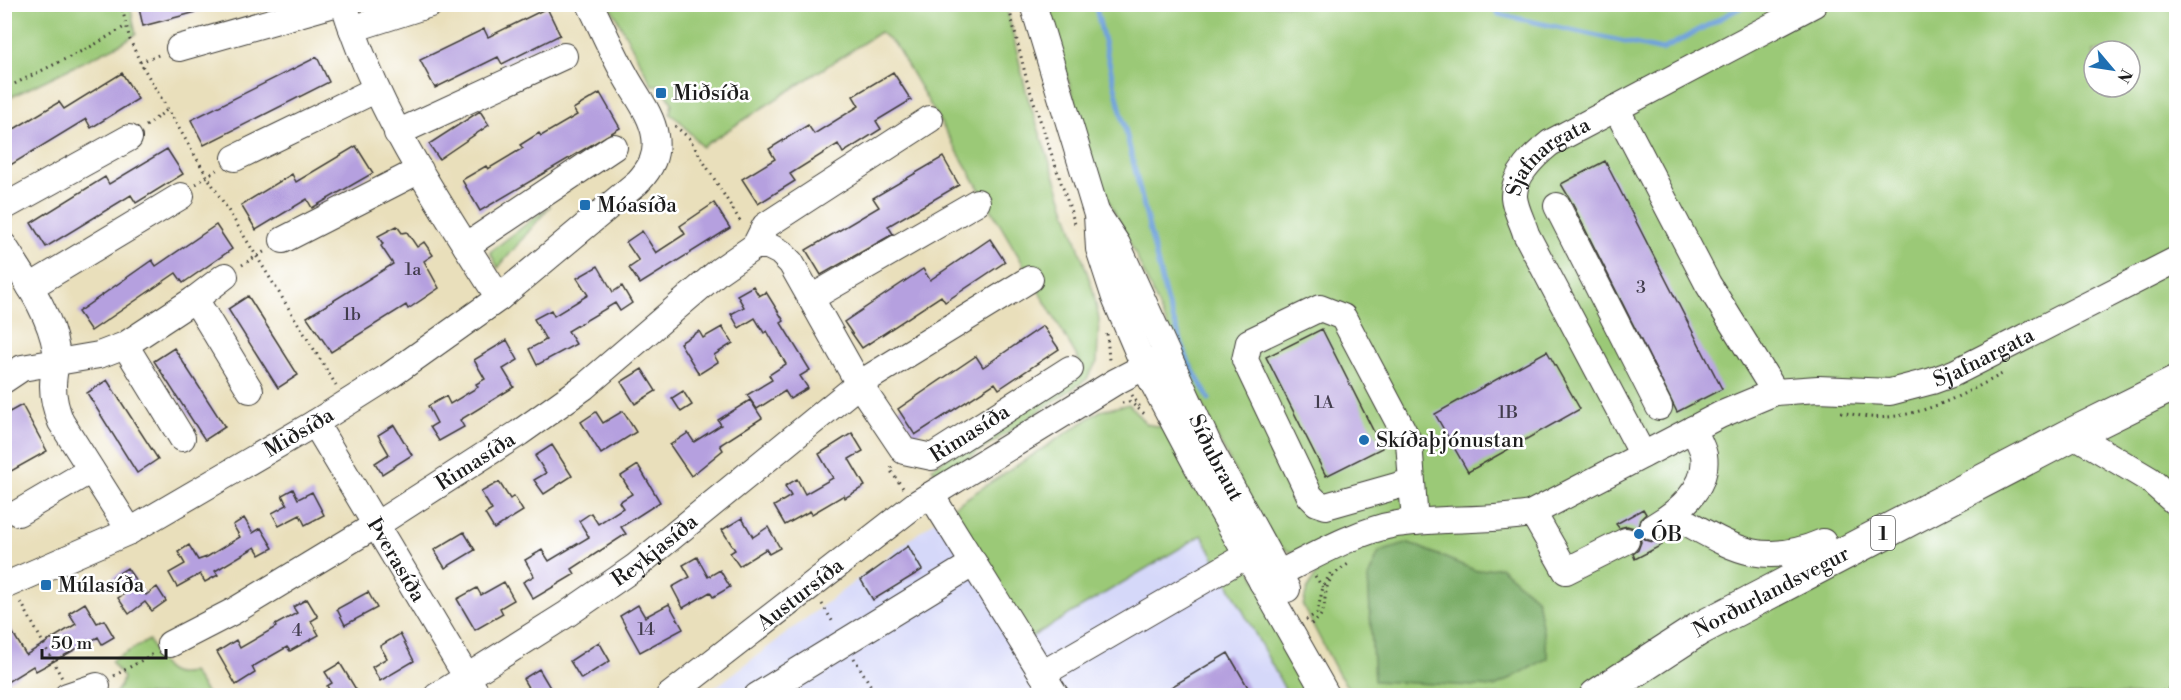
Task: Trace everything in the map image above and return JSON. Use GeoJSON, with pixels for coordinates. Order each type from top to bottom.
{"type":"FeatureCollection","features":[{"type":"Feature","properties":{"kind":"highway","name":"Norðurlandsvegur"},"geometry":{"type":"LineString","coordinates":[[1596,696],[1699,629],[2176,382]]}},
{"type":"Feature","properties":{"kind":"highway"},"geometry":{"type":"LineString","coordinates":[[1822,542],[2080,411],[2126,393],[2176,382]]}},
{"type":"Feature","properties":{"kind":"street"},"geometry":{"type":"LineString","coordinates":[[179,48],[334,4]]}},
{"type":"Feature","properties":{"kind":"street"},"geometry":{"type":"LineString","coordinates":[[344,4],[375,90],[397,133],[499,298]]}},
{"type":"Feature","properties":{"kind":"street"},"geometry":{"type":"LineString","coordinates":[[352,29],[430,4]]}},
{"type":"Feature","properties":{"kind":"street","name":"Miðsíða"},"geometry":{"type":"LineString","coordinates":[[8,585],[130,531],[315,423],[388,377],[499,298],[638,182],[648,171],[654,159],[656,138],[653,126],[590,4]]}},
{"type":"Feature","properties":{"kind":"street","name":"Síðubraut"},"geometry":{"type":"LineString","coordinates":[[1033,4],[1086,220],[1099,249],[1115,298],[1144,366],[1247,555],[1270,578],[1345,696]]}},
{"type":"Feature","properties":{"kind":"street","name":"Sjafnargata"},"geometry":{"type":"LineString","coordinates":[[1643,455],[1531,242],[1514,197],[1520,175],[1533,156],[1550,143],[1814,4]]}},
{"type":"Feature","properties":{"kind":"street"},"geometry":{"type":"LineString","coordinates":[[397,133],[564,57]]}},
{"type":"Feature","properties":{"kind":"street"},"geometry":{"type":"LineString","coordinates":[[235,158],[375,90]]}},
{"type":"Feature","properties":{"kind":"street"},"geometry":{"type":"LineString","coordinates":[[1616,108],[1708,284],[1775,392]]}},
{"type":"Feature","properties":{"kind":"street","name":"Rimasíða"},"geometry":{"type":"LineString","coordinates":[[170,644],[234,611],[376,525],[519,433],[584,387],[719,271],[755,246],[765,226],[930,119]]}},
{"type":"Feature","properties":{"kind":"street"},"geometry":{"type":"LineString","coordinates":[[4,207],[129,138]]}},
{"type":"Feature","properties":{"kind":"street"},"geometry":{"type":"LineString","coordinates":[[466,246],[614,147]]}},
{"type":"Feature","properties":{"kind":"street"},"geometry":{"type":"LineString","coordinates":[[283,240],[420,170]]}},
{"type":"Feature","properties":{"kind":"street"},"geometry":{"type":"LineString","coordinates":[[30,287],[180,196]]}},
{"type":"Feature","properties":{"kind":"street"},"geometry":{"type":"LineString","coordinates":[[811,298],[977,202]]}},
{"type":"Feature","properties":{"kind":"street"},"geometry":{"type":"LineString","coordinates":[[1531,242],[1562,217],[1659,407]]}},
{"type":"Feature","properties":{"kind":"street","name":"Síðubraut"},"geometry":{"type":"LineString","coordinates":[[1086,220],[1117,244],[1270,578],[1327,696]]}},
{"type":"Feature","properties":{"kind":"street"},"geometry":{"type":"LineString","coordinates":[[4,246],[30,287],[51,331],[56,351],[53,386],[55,406],[61,422],[130,531]]}},
{"type":"Feature","properties":{"kind":"street","name":"Rimasíða"},"geometry":{"type":"LineString","coordinates":[[755,246],[768,246],[780,252],[791,263],[859,384],[904,451],[932,457],[1070,369]]}},
{"type":"Feature","properties":{"kind":"street","name":"Sjafnargata"},"geometry":{"type":"LineString","coordinates":[[1270,578],[1353,538],[1394,524],[1501,519],[1533,513],[1693,429],[1775,392],[1818,389],[1890,392],[1932,381],[1954,373],[2013,344],[2176,260]]}},
{"type":"Feature","properties":{"kind":"street"},"geometry":{"type":"LineString","coordinates":[[4,380],[22,369],[99,355],[125,345],[195,299],[225,276]]}},
{"type":"Feature","properties":{"kind":"street"},"geometry":{"type":"LineString","coordinates":[[859,384],[1030,279]]}},
{"type":"Feature","properties":{"kind":"street"},"geometry":{"type":"LineString","coordinates":[[1560,298],[1594,279]]}},
{"type":"Feature","properties":{"kind":"street"},"geometry":{"type":"LineString","coordinates":[[195,299],[250,390]]}},
{"type":"Feature","properties":{"kind":"street"},"geometry":{"type":"LineString","coordinates":[[1411,482],[1326,506],[1310,496],[1245,360],[1249,342],[1320,308],[1343,317],[1409,442],[1414,522]]}},
{"type":"Feature","properties":{"kind":"street"},"geometry":{"type":"LineString","coordinates":[[125,345],[182,438]]}},
{"type":"Feature","properties":{"kind":"street","name":"Austursíða"},"geometry":{"type":"LineString","coordinates":[[670,695],[923,499],[1114,382],[1167,355]]}},
{"type":"Feature","properties":{"kind":"street"},"geometry":{"type":"LineString","coordinates":[[1609,391],[1642,374]]}},
{"type":"Feature","properties":{"kind":"street","name":"Reykjasíða"},"geometry":{"type":"LineString","coordinates":[[437,696],[473,686],[567,614],[635,567],[859,384]]}},
{"type":"Feature","properties":{"kind":"street","name":"Þverasíða"},"geometry":{"type":"LineString","coordinates":[[315,423],[473,686]]}},
{"type":"Feature","properties":{"kind":"street"},"geometry":{"type":"LineString","coordinates":[[1693,429],[1704,457],[1700,481],[1691,496],[1663,521],[1753,554],[1803,550],[1822,542]]}},
{"type":"Feature","properties":{"kind":"street"},"geometry":{"type":"LineString","coordinates":[[2073,434],[2150,480],[2176,503]]}},
{"type":"Feature","properties":{"kind":"street"},"geometry":{"type":"LineString","coordinates":[[18,513],[91,470]]}},
{"type":"Feature","properties":{"kind":"street"},"geometry":{"type":"LineString","coordinates":[[923,499],[974,563],[1049,685],[1247,555]]}},
{"type":"Feature","properties":{"kind":"street"},"geometry":{"type":"LineString","coordinates":[[1533,513],[1566,572],[1626,541]]}},
{"type":"Feature","properties":{"kind":"street"},"geometry":{"type":"LineString","coordinates":[[757,696],[974,563]]}},
{"type":"Feature","properties":{"kind":"street"},"geometry":{"type":"LineString","coordinates":[[69,695],[97,686]]}},
{"type":"Feature","properties":{"kind":"path"},"geometry":{"type":"LineString","coordinates":[[121,4],[130,40],[140,62],[207,176],[337,386],[330,389]]}},
{"type":"Feature","properties":{"kind":"path"},"geometry":{"type":"LineString","coordinates":[[1008,4],[1026,81],[1086,220]]}},
{"type":"Feature","properties":{"kind":"path"},"geometry":{"type":"LineString","coordinates":[[4,88],[92,46],[126,26]]}},
{"type":"Feature","properties":{"kind":"path"},"geometry":{"type":"LineString","coordinates":[[129,138],[168,109]]}},
{"type":"Feature","properties":{"kind":"path"},"geometry":{"type":"LineString","coordinates":[[668,119],[689,138],[755,246]]}},
{"type":"Feature","properties":{"kind":"path"},"geometry":{"type":"LineString","coordinates":[[180,196],[235,158]]}},
{"type":"Feature","properties":{"kind":"path"},"geometry":{"type":"LineString","coordinates":[[225,276],[283,240]]}},
{"type":"Feature","properties":{"kind":"path"},"geometry":{"type":"LineString","coordinates":[[1105,324],[1109,360]]}},
{"type":"Feature","properties":{"kind":"path"},"geometry":{"type":"LineString","coordinates":[[904,451],[890,470],[923,499]]}},
{"type":"Feature","properties":{"kind":"path"},"geometry":{"type":"LineString","coordinates":[[8,585],[69,695]]}},
{"type":"Feature","properties":{"kind":"path"},"geometry":{"type":"LineString","coordinates":[[822,604],[834,624]]}},
{"type":"Feature","properties":{"kind":"path"},"geometry":{"type":"LineString","coordinates":[[97,686],[170,644]]}},
{"type":"Feature","properties":{"kind":"path"},"geometry":{"type":"LineString","coordinates":[[2151,696],[2176,686]]}},
{"type":"Feature","properties":{"kind":"shaded area"},"geometry":{"type":"Polygon","coordinates":[[[950,509],[1030,638],[1202,535],[1288,695],[704,696],[950,509]]]}},
{"type":"Feature","properties":{"kind":"green space"},"geometry":{"type":"Polygon","coordinates":[[[5,4],[130,5],[136,34],[5,100],[5,4]]]}},
{"type":"Feature","properties":{"kind":"green space"},"geometry":{"type":"Polygon","coordinates":[[[610,5],[1006,5],[1027,95],[1093,290],[1099,319],[1097,362],[1087,379],[940,478],[932,468],[1083,367],[896,46],[880,32],[702,147],[681,122],[670,114],[672,103],[661,85],[652,85],[610,5]]]}},
{"type":"Feature","properties":{"kind":"green space"},"geometry":{"type":"Polygon","coordinates":[[[1046,5],[2176,5],[2176,695],[1353,695],[1339,675],[1303,606],[1307,589],[1319,570],[1307,550],[1290,552],[1272,542],[1212,427],[1133,249],[1096,175],[1046,5]]]}},
{"type":"Feature","properties":{"kind":"green space"},"geometry":{"type":"Polygon","coordinates":[[[551,205],[498,268],[490,252],[551,205]]]}},
{"type":"Feature","properties":{"kind":"green space"},"geometry":{"type":"Polygon","coordinates":[[[1129,404],[1146,424],[1171,429],[1322,695],[1288,695],[1202,535],[1030,638],[950,509],[1100,411],[1129,404]]]}},
{"type":"Feature","properties":{"kind":"green space"},"geometry":{"type":"Polygon","coordinates":[[[1409,543],[1477,571],[1500,567],[1537,599],[1548,658],[1495,687],[1374,681],[1368,578],[1379,552],[1409,543]]]}},
{"type":"Feature","properties":{"kind":"green space"},"geometry":{"type":"Polygon","coordinates":[[[149,640],[164,667],[176,674],[192,672],[208,695],[114,695],[123,678],[111,661],[149,640]]]}},
{"type":"Feature","properties":{"kind":"building"},"geometry":{"type":"Polygon","coordinates":[[[138,4],[207,4],[208,9],[143,26],[138,4]]]}},
{"type":"Feature","properties":{"kind":"building"},"geometry":{"type":"Polygon","coordinates":[[[547,8],[560,35],[502,64],[498,57],[435,88],[420,60],[484,29],[488,37],[547,8]]]}},
{"type":"Feature","properties":{"kind":"building"},"geometry":{"type":"Polygon","coordinates":[[[317,57],[329,82],[204,145],[191,120],[317,57]]]}},
{"type":"Feature","properties":{"kind":"building"},"geometry":{"type":"Polygon","coordinates":[[[893,72],[911,100],[876,121],[881,129],[843,153],[838,144],[790,174],[795,181],[758,204],[742,179],[775,159],[769,149],[808,125],[814,134],[859,106],[853,96],[893,72]]]}},
{"type":"Feature","properties":{"kind":"building"},"geometry":{"type":"Polygon","coordinates":[[[122,73],[138,99],[91,128],[86,119],[4,169],[4,135],[59,102],[64,109],[122,73]]]}},
{"type":"Feature","properties":{"kind":"building"},"geometry":{"type":"Polygon","coordinates":[[[600,93],[620,128],[480,211],[462,180],[486,166],[488,169],[523,148],[520,145],[539,133],[541,136],[577,115],[573,109],[600,93]]]}},
{"type":"Feature","properties":{"kind":"building"},"geometry":{"type":"Polygon","coordinates":[[[480,111],[489,125],[439,159],[429,144],[480,111]]]}},
{"type":"Feature","properties":{"kind":"building"},"geometry":{"type":"Polygon","coordinates":[[[356,146],[373,173],[312,208],[307,199],[256,230],[241,205],[292,174],[296,182],[356,146]]]}},
{"type":"Feature","properties":{"kind":"building"},"geometry":{"type":"Polygon","coordinates":[[[167,149],[183,174],[136,203],[131,195],[46,247],[31,223],[105,177],[109,184],[167,149]]]}},
{"type":"Feature","properties":{"kind":"building"},"geometry":{"type":"Polygon","coordinates":[[[943,157],[959,185],[888,226],[893,234],[821,275],[806,250],[879,207],[873,198],[943,157]]]}},
{"type":"Feature","properties":{"kind":"building"},"geometry":{"type":"Polygon","coordinates":[[[1605,161],[1722,389],[1677,412],[1561,184],[1605,161]]]}},
{"type":"Feature","properties":{"kind":"building"},"geometry":{"type":"Polygon","coordinates":[[[714,203],[730,228],[640,284],[629,268],[639,261],[626,242],[642,231],[656,253],[685,234],[680,226],[714,203]]]}},
{"type":"Feature","properties":{"kind":"building"},"geometry":{"type":"Polygon","coordinates":[[[216,225],[232,249],[183,283],[176,273],[91,331],[78,312],[152,260],[156,266],[216,225]]]}},
{"type":"Feature","properties":{"kind":"building"},"geometry":{"type":"Polygon","coordinates":[[[397,226],[402,233],[407,232],[417,247],[424,242],[433,255],[424,261],[439,288],[408,309],[406,305],[331,352],[307,317],[393,264],[381,246],[383,244],[378,236],[397,226]]]}},
{"type":"Feature","properties":{"kind":"building"},"geometry":{"type":"Polygon","coordinates":[[[990,239],[1005,262],[945,302],[941,296],[862,348],[844,322],[923,269],[930,280],[990,239]]]}},
{"type":"Feature","properties":{"kind":"building"},"geometry":{"type":"Polygon","coordinates":[[[598,266],[613,292],[622,286],[632,303],[620,311],[615,303],[568,331],[576,344],[537,365],[529,349],[546,340],[534,319],[551,310],[554,316],[588,295],[577,278],[598,266]]]}},
{"type":"Feature","properties":{"kind":"building"},"geometry":{"type":"Polygon","coordinates":[[[753,286],[759,296],[766,292],[784,321],[781,323],[810,370],[800,376],[808,388],[790,399],[785,391],[757,409],[747,395],[772,380],[769,375],[786,364],[767,331],[764,333],[755,318],[739,328],[731,314],[744,307],[737,295],[753,286]]]}},
{"type":"Feature","properties":{"kind":"building"},"geometry":{"type":"Polygon","coordinates":[[[248,296],[298,375],[278,388],[228,309],[248,296]]]}},
{"type":"Feature","properties":{"kind":"building"},"geometry":{"type":"Polygon","coordinates":[[[1043,326],[1059,349],[999,389],[995,383],[915,435],[898,409],[976,356],[983,367],[1043,326]]]}},
{"type":"Feature","properties":{"kind":"building"},"geometry":{"type":"Polygon","coordinates":[[[722,327],[733,343],[714,355],[718,362],[699,374],[680,343],[699,331],[703,338],[722,327]]]}},
{"type":"Feature","properties":{"kind":"building"},"geometry":{"type":"Polygon","coordinates":[[[1322,329],[1382,448],[1326,476],[1266,357],[1322,329]]]}},
{"type":"Feature","properties":{"kind":"building"},"geometry":{"type":"Polygon","coordinates":[[[507,340],[518,360],[503,369],[514,387],[460,420],[464,427],[439,441],[430,427],[437,423],[428,406],[446,396],[450,404],[478,387],[476,384],[485,379],[474,360],[507,340]]]}},
{"type":"Feature","properties":{"kind":"building"},"geometry":{"type":"Polygon","coordinates":[[[174,348],[225,427],[205,440],[154,361],[174,348]]]}},
{"type":"Feature","properties":{"kind":"building"},"geometry":{"type":"Polygon","coordinates":[[[1547,351],[1580,409],[1468,472],[1435,414],[1547,351]]]}},
{"type":"Feature","properties":{"kind":"building"},"geometry":{"type":"Polygon","coordinates":[[[642,369],[656,391],[635,404],[621,382],[642,369]]]}},
{"type":"Feature","properties":{"kind":"building"},"geometry":{"type":"Polygon","coordinates":[[[107,380],[158,459],[137,473],[87,393],[107,380]]]}},
{"type":"Feature","properties":{"kind":"building"},"geometry":{"type":"Polygon","coordinates":[[[683,391],[692,405],[681,412],[672,398],[683,391]]]}},
{"type":"Feature","properties":{"kind":"building"},"geometry":{"type":"Polygon","coordinates":[[[750,400],[762,418],[720,445],[723,450],[691,476],[670,445],[688,433],[694,442],[721,425],[718,420],[750,400]]]}},
{"type":"Feature","properties":{"kind":"building"},"geometry":{"type":"Polygon","coordinates":[[[22,405],[47,451],[4,475],[4,444],[10,441],[4,430],[4,415],[22,405]]]}},
{"type":"Feature","properties":{"kind":"building"},"geometry":{"type":"Polygon","coordinates":[[[623,411],[636,432],[601,454],[581,422],[596,412],[603,423],[623,411]]]}},
{"type":"Feature","properties":{"kind":"building"},"geometry":{"type":"Polygon","coordinates":[[[394,425],[412,455],[382,474],[375,463],[389,454],[378,435],[394,425]]]}},
{"type":"Feature","properties":{"kind":"building"},"geometry":{"type":"Polygon","coordinates":[[[852,433],[863,451],[849,459],[865,486],[845,498],[844,495],[812,514],[810,511],[785,525],[774,506],[791,496],[785,486],[797,479],[805,494],[833,478],[819,454],[852,433]]]}},
{"type":"Feature","properties":{"kind":"building"},"geometry":{"type":"Polygon","coordinates":[[[552,445],[572,476],[544,494],[534,480],[546,473],[535,456],[552,445]]]}},
{"type":"Feature","properties":{"kind":"building"},"geometry":{"type":"Polygon","coordinates":[[[638,465],[660,502],[621,527],[626,534],[572,569],[575,574],[533,599],[523,582],[534,576],[525,560],[542,550],[549,561],[589,537],[579,521],[591,513],[598,524],[623,508],[619,502],[632,494],[621,476],[638,465]]]}},
{"type":"Feature","properties":{"kind":"building"},"geometry":{"type":"Polygon","coordinates":[[[499,482],[510,499],[514,496],[523,511],[494,529],[485,514],[492,510],[481,492],[499,482]]]}},
{"type":"Feature","properties":{"kind":"building"},"geometry":{"type":"Polygon","coordinates":[[[293,489],[298,499],[312,492],[324,515],[305,525],[300,515],[279,526],[272,513],[287,505],[282,495],[293,489]]]}},
{"type":"Feature","properties":{"kind":"building"},"geometry":{"type":"Polygon","coordinates":[[[1643,509],[1646,514],[1640,520],[1638,527],[1640,534],[1646,540],[1653,542],[1660,540],[1662,545],[1635,559],[1633,554],[1638,550],[1641,542],[1639,534],[1634,528],[1627,526],[1619,528],[1616,524],[1643,509]]]}},
{"type":"Feature","properties":{"kind":"building"},"geometry":{"type":"Polygon","coordinates":[[[244,518],[253,533],[261,528],[273,548],[260,555],[255,547],[215,571],[218,575],[205,582],[200,574],[177,587],[169,573],[185,564],[178,552],[189,545],[198,560],[207,557],[240,537],[233,525],[244,518]]]}},
{"type":"Feature","properties":{"kind":"building"},"geometry":{"type":"Polygon","coordinates":[[[742,518],[753,537],[768,527],[780,548],[769,554],[766,549],[739,566],[730,553],[735,550],[722,530],[742,518]]]}},
{"type":"Feature","properties":{"kind":"building"},"geometry":{"type":"Polygon","coordinates":[[[464,532],[475,550],[445,568],[434,550],[464,532]]]}},
{"type":"Feature","properties":{"kind":"building"},"geometry":{"type":"Polygon","coordinates":[[[908,546],[922,570],[873,600],[861,580],[908,546]]]}},
{"type":"Feature","properties":{"kind":"building"},"geometry":{"type":"Polygon","coordinates":[[[697,557],[708,577],[720,570],[730,587],[713,597],[710,592],[683,608],[672,587],[690,577],[683,565],[697,557]]]}},
{"type":"Feature","properties":{"kind":"building"},"geometry":{"type":"Polygon","coordinates":[[[127,568],[146,595],[157,587],[166,601],[152,611],[145,602],[129,614],[118,598],[124,594],[113,577],[127,568]]]}},
{"type":"Feature","properties":{"kind":"building"},"geometry":{"type":"Polygon","coordinates":[[[504,582],[514,600],[500,608],[503,614],[475,630],[457,599],[477,588],[481,595],[504,582]]]}},
{"type":"Feature","properties":{"kind":"building"},"geometry":{"type":"Polygon","coordinates":[[[368,592],[377,608],[345,625],[337,609],[368,592]]]}},
{"type":"Feature","properties":{"kind":"building"},"geometry":{"type":"Polygon","coordinates":[[[307,599],[318,617],[311,621],[319,635],[290,651],[287,647],[252,667],[255,673],[236,685],[217,652],[236,640],[240,648],[276,627],[275,625],[297,613],[293,607],[307,599]]]}},
{"type":"Feature","properties":{"kind":"building"},"geometry":{"type":"Polygon","coordinates":[[[85,603],[97,623],[104,620],[114,637],[102,644],[98,637],[36,671],[33,666],[4,684],[4,618],[26,655],[76,624],[69,613],[85,603]]]}},
{"type":"Feature","properties":{"kind":"building"},"geometry":{"type":"Polygon","coordinates":[[[669,604],[683,629],[640,652],[620,616],[638,605],[645,617],[669,604]]]}},
{"type":"Feature","properties":{"kind":"building"},"geometry":{"type":"Polygon","coordinates":[[[400,634],[414,661],[380,681],[372,667],[387,658],[380,646],[400,634]]]}},
{"type":"Feature","properties":{"kind":"building"},"geometry":{"type":"Polygon","coordinates":[[[599,642],[610,661],[581,679],[570,661],[599,642]]]}},
{"type":"Feature","properties":{"kind":"building"},"geometry":{"type":"Polygon","coordinates":[[[1228,653],[1253,696],[1156,696],[1228,653]]]}},
{"type":"Feature","properties":{"kind":"building"},"geometry":{"type":"Polygon","coordinates":[[[340,663],[360,696],[333,696],[327,686],[332,683],[325,672],[340,663]]]}},
{"type":"Feature","properties":{"kind":"building"},"geometry":{"type":"Polygon","coordinates":[[[539,669],[555,696],[533,696],[523,679],[539,669]]]}},
{"type":"Feature","properties":{"kind":"waterway"},"geometry":{"type":"LineString","coordinates":[[1095,4],[1167,302],[1189,363],[1209,399]]}},
{"type":"Feature","properties":{"kind":"waterway"},"geometry":{"type":"LineString","coordinates":[[1493,4],[1498,14],[1662,50],[1747,4]]}},
{"type":"Feature","properties":{"kind":"place","name":"Miðsíða"},"geometry":{"type":"Point","coordinates":[661,93]}},
{"type":"Feature","properties":{"kind":"place","name":"Móasíða"},"geometry":{"type":"Point","coordinates":[585,205]}},
{"type":"Feature","properties":{"kind":"place","name":"Skíðaþjónustan"},"geometry":{"type":"Point","coordinates":[1364,440]}},
{"type":"Feature","properties":{"kind":"place","name":"ÓB"},"geometry":{"type":"Point","coordinates":[1639,534]}},
{"type":"Feature","properties":{"kind":"place","name":"Múlasíða"},"geometry":{"type":"Point","coordinates":[46,585]}}]}
